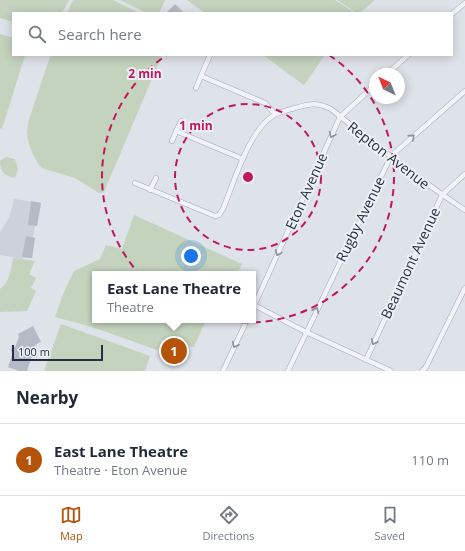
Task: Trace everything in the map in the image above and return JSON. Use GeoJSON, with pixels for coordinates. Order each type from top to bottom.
{"type":"FeatureCollection","features":[{"type":"Feature","properties":{"kind":"street"},"geometry":{"type":"LineString","coordinates":[[453,13],[465,2]]}},
{"type":"Feature","properties":{"kind":"street"},"geometry":{"type":"LineString","coordinates":[[196,88],[210,56]]}},
{"type":"Feature","properties":{"kind":"street"},"geometry":{"type":"LineString","coordinates":[[394,68],[407,56]]}},
{"type":"Feature","properties":{"kind":"street"},"geometry":{"type":"LineString","coordinates":[[135,183],[215,216],[219,215],[224,209],[243,159],[256,134],[266,121],[275,114],[265,103],[201,76]]}},
{"type":"Feature","properties":{"kind":"street","name":"Eton Avenue"},"geometry":{"type":"LineString","coordinates":[[256,302],[340,117],[369,90]]}},
{"type":"Feature","properties":{"kind":"street","name":"Rugby Avenue"},"geometry":{"type":"LineString","coordinates":[[288,371],[391,156],[465,91]]}},
{"type":"Feature","properties":{"kind":"street","name":"Repton Avenue"},"geometry":{"type":"LineString","coordinates":[[275,114],[312,104],[322,105],[330,109],[442,195],[465,210]]}},
{"type":"Feature","properties":{"kind":"street"},"geometry":{"type":"LineString","coordinates":[[172,141],[181,121]]}},
{"type":"Feature","properties":{"kind":"street"},"geometry":{"type":"LineString","coordinates":[[176,131],[243,159]]}},
{"type":"Feature","properties":{"kind":"street","name":"Beaumont Avenue"},"geometry":{"type":"LineString","coordinates":[[366,360],[442,195],[465,174]]}},
{"type":"Feature","properties":{"kind":"street"},"geometry":{"type":"LineString","coordinates":[[150,190],[156,178]]}},
{"type":"Feature","properties":{"kind":"street"},"geometry":{"type":"LineString","coordinates":[[422,371],[426,367],[465,288]]}},
{"type":"Feature","properties":{"kind":"street"},"geometry":{"type":"LineString","coordinates":[[256,307],[391,371]]}},
{"type":"Feature","properties":{"kind":"street"},"geometry":{"type":"LineString","coordinates":[[223,371],[246,323]]}},
{"type":"Feature","properties":{"kind":"shaded area"},"geometry":{"type":"Polygon","coordinates":[[[14,199],[41,203],[37,226],[35,226],[33,237],[35,238],[32,258],[23,257],[23,259],[0,255],[0,232],[9,218],[14,199]]]}},
{"type":"Feature","properties":{"kind":"green space"},"geometry":{"type":"Polygon","coordinates":[[[0,0],[69,0],[63,12],[12,12],[12,22],[0,18],[0,0]]]}},
{"type":"Feature","properties":{"kind":"green space"},"geometry":{"type":"Polygon","coordinates":[[[73,0],[113,0],[137,12],[67,12],[73,0]]]}},
{"type":"Feature","properties":{"kind":"green space"},"geometry":{"type":"Polygon","coordinates":[[[120,0],[165,0],[159,12],[145,12],[120,0]]]}},
{"type":"Feature","properties":{"kind":"green space"},"geometry":{"type":"Polygon","coordinates":[[[187,0],[335,0],[353,12],[204,12],[187,0]]]}},
{"type":"Feature","properties":{"kind":"green space"},"geometry":{"type":"Polygon","coordinates":[[[337,0],[375,0],[361,12],[355,12],[337,0]]]}},
{"type":"Feature","properties":{"kind":"green space"},"geometry":{"type":"Polygon","coordinates":[[[0,34],[12,38],[12,56],[25,56],[2,129],[0,128],[0,34]]]}},
{"type":"Feature","properties":{"kind":"green space"},"geometry":{"type":"Polygon","coordinates":[[[51,56],[162,56],[104,192],[99,193],[75,178],[42,168],[39,165],[28,141],[27,132],[30,116],[51,56]]]}},
{"type":"Feature","properties":{"kind":"green space"},"geometry":{"type":"Polygon","coordinates":[[[264,56],[324,56],[304,85],[264,56]]]}},
{"type":"Feature","properties":{"kind":"green space"},"geometry":{"type":"Polygon","coordinates":[[[6,157],[15,159],[18,169],[15,178],[6,175],[2,171],[0,161],[6,157]]]}},
{"type":"Feature","properties":{"kind":"green space"},"geometry":{"type":"Polygon","coordinates":[[[134,215],[242,264],[238,271],[92,271],[92,323],[205,323],[194,347],[162,340],[157,350],[92,327],[55,317],[64,292],[74,271],[100,259],[106,245],[122,249],[134,215]]]}},
{"type":"Feature","properties":{"kind":"green space"},"geometry":{"type":"Polygon","coordinates":[[[13,258],[35,261],[29,274],[36,278],[31,288],[36,291],[27,311],[0,312],[0,289],[8,279],[13,258]]]}},
{"type":"Feature","properties":{"kind":"green space"},"geometry":{"type":"Polygon","coordinates":[[[61,324],[150,356],[145,371],[44,371],[61,324]]]}},
{"type":"Feature","properties":{"kind":"building"},"geometry":{"type":"Polygon","coordinates":[[[175,4],[183,12],[167,12],[175,4]]]}},
{"type":"Feature","properties":{"kind":"building"},"geometry":{"type":"Polygon","coordinates":[[[31,201],[41,203],[37,226],[28,225],[31,201]]]}},
{"type":"Feature","properties":{"kind":"building"},"geometry":{"type":"Polygon","coordinates":[[[26,236],[35,238],[32,258],[22,257],[26,236]]]}},
{"type":"Feature","properties":{"kind":"building"},"geometry":{"type":"Polygon","coordinates":[[[33,326],[41,342],[36,344],[27,371],[19,371],[8,367],[13,352],[11,351],[12,346],[15,347],[19,337],[18,334],[33,326]]]}},
{"type":"Feature","properties":{"kind":"building"},"geometry":{"type":"Polygon","coordinates":[[[165,342],[189,347],[184,361],[166,358],[159,355],[165,342]]]}},
{"type":"Feature","properties":{"kind":"place","name":"East Lane Theatre"},"geometry":{"type":"Point","coordinates":[174,351]}}]}
